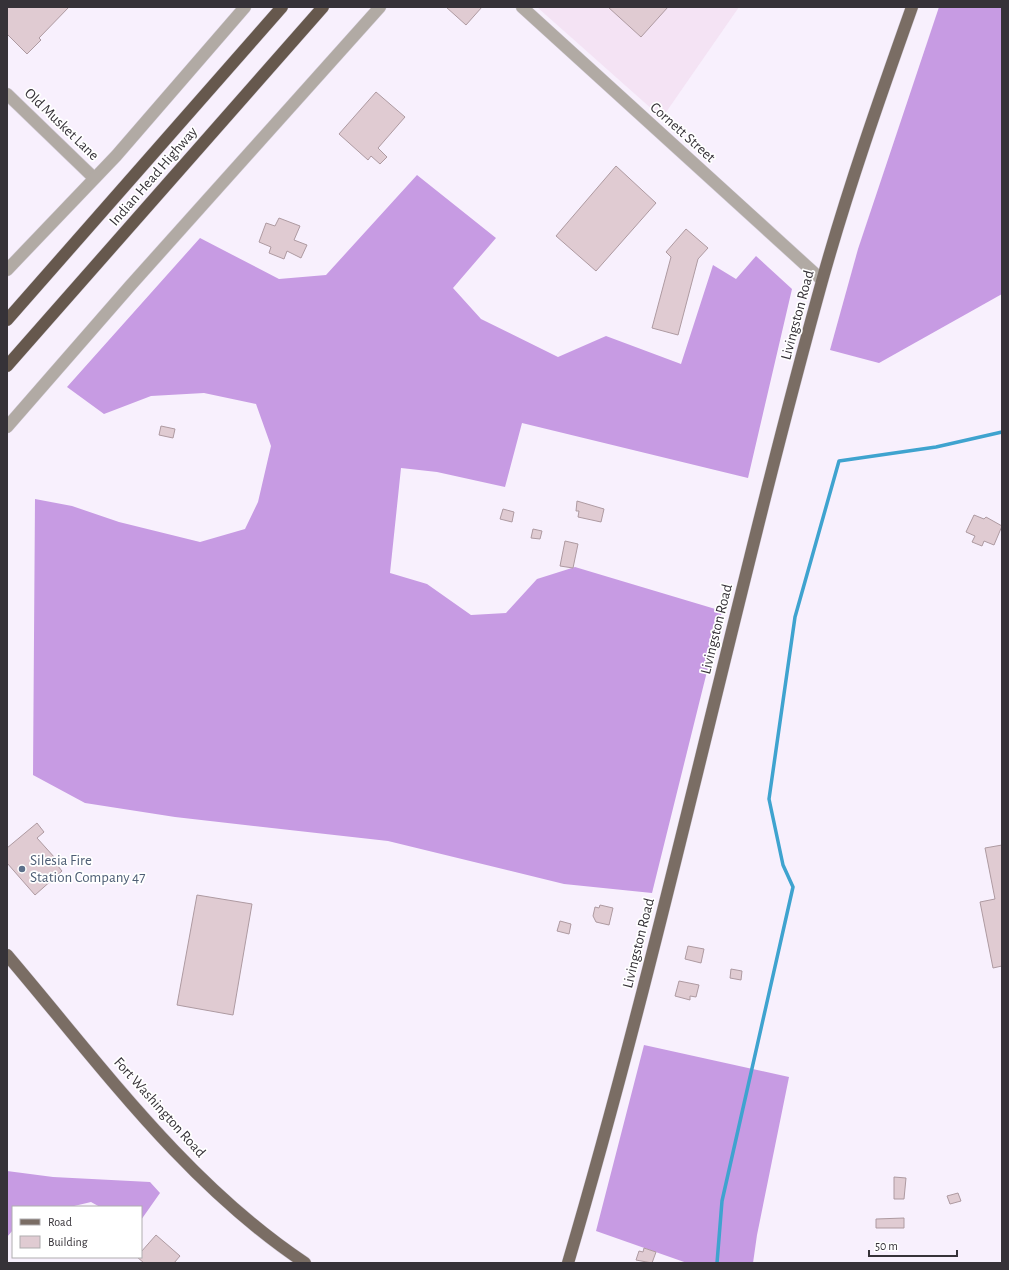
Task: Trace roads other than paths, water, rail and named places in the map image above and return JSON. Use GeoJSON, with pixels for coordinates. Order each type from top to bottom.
{"type":"FeatureCollection","features":[{"type":"Feature","properties":{"kind":"highway","name":"Indian Head Highway"},"geometry":{"type":"LineString","coordinates":[[7,320],[282,7]]}},
{"type":"Feature","properties":{"kind":"highway","name":"Indian Head Highway"},"geometry":{"type":"LineString","coordinates":[[7,366],[323,7]]}},
{"type":"Feature","properties":{"kind":"main road","name":"Livingston Road"},"geometry":{"type":"LineString","coordinates":[[568,1263],[597,1162],[653,950],[730,635],[822,280],[856,172],[912,7]]}},
{"type":"Feature","properties":{"kind":"main road","name":"Fort Washington Road"},"geometry":{"type":"LineString","coordinates":[[7,955],[142,1114],[185,1160],[242,1214],[305,1263]]}},
{"type":"Feature","properties":{"kind":"street"},"geometry":{"type":"LineString","coordinates":[[7,270],[116,156],[245,7]]}},
{"type":"Feature","properties":{"kind":"street"},"geometry":{"type":"LineString","coordinates":[[7,427],[130,286],[380,7]]}},
{"type":"Feature","properties":{"kind":"street","name":"Cornett Street"},"geometry":{"type":"LineString","coordinates":[[522,7],[822,280]]}},
{"type":"Feature","properties":{"kind":"street","name":"Old Musket Lane"},"geometry":{"type":"LineString","coordinates":[[7,94],[94,178]]}},
{"type":"Feature","properties":{"kind":"waterway"},"geometry":{"type":"LineString","coordinates":[[717,1263],[722,1201],[793,887],[783,865],[769,799],[795,617],[839,461],[936,447],[1002,432]]}},
{"type":"Feature","properties":{"kind":"place","name":"Silesia Fire Station Company 47"},"geometry":{"type":"Point","coordinates":[22,869]}}]}
